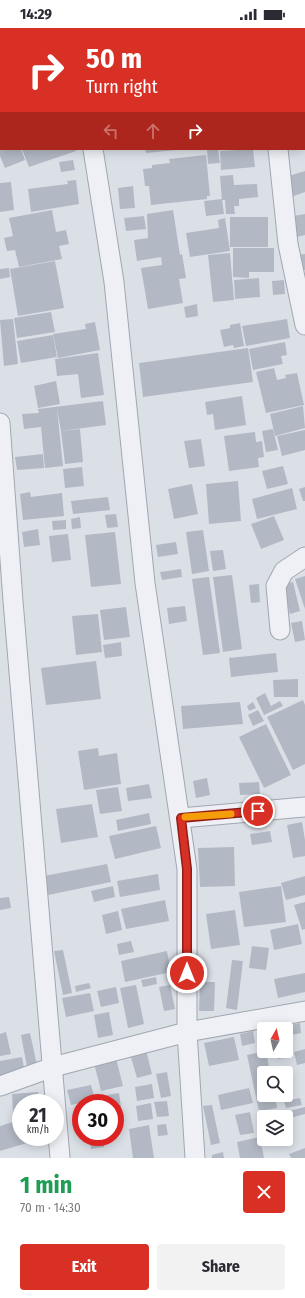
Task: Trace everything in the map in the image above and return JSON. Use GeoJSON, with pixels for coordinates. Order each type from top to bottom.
{"type":"FeatureCollection","features":[{"type":"Feature","properties":{"kind":"street"},"geometry":{"type":"LineString","coordinates":[[93,150],[114,282],[146,583],[181,818],[187,869],[187,1032],[195,1158]]}},
{"type":"Feature","properties":{"kind":"street"},"geometry":{"type":"LineString","coordinates":[[278,150],[288,244],[305,325]]}},
{"type":"Feature","properties":{"kind":"street"},"geometry":{"type":"LineString","coordinates":[[0,423],[13,601],[60,1158]]}},
{"type":"Feature","properties":{"kind":"street"},"geometry":{"type":"LineString","coordinates":[[280,630],[276,586],[284,571],[305,557]]}},
{"type":"Feature","properties":{"kind":"street"},"geometry":{"type":"LineString","coordinates":[[181,818],[305,807]]}},
{"type":"Feature","properties":{"kind":"street"},"geometry":{"type":"LineString","coordinates":[[0,1086],[53,1067],[187,1032],[305,1011]]}},
{"type":"Feature","properties":{"kind":"building"},"geometry":{"type":"Polygon","coordinates":[[[0,150],[21,150],[25,160],[5,168],[0,156],[0,150]]]}},
{"type":"Feature","properties":{"kind":"building"},"geometry":{"type":"Polygon","coordinates":[[[22,150],[76,151],[29,167],[22,150]]]}},
{"type":"Feature","properties":{"kind":"building"},"geometry":{"type":"Polygon","coordinates":[[[145,150],[177,150],[146,153],[145,150]]]}},
{"type":"Feature","properties":{"kind":"building"},"geometry":{"type":"Polygon","coordinates":[[[207,150],[218,150],[220,163],[208,164],[207,150]]]}},
{"type":"Feature","properties":{"kind":"building"},"geometry":{"type":"Polygon","coordinates":[[[253,150],[255,167],[221,170],[220,151],[253,150]]]}},
{"type":"Feature","properties":{"kind":"building"},"geometry":{"type":"Polygon","coordinates":[[[206,155],[210,196],[207,196],[207,199],[151,205],[149,186],[145,186],[143,169],[152,168],[152,165],[170,163],[169,159],[206,155]]]}},
{"type":"Feature","properties":{"kind":"building"},"geometry":{"type":"Polygon","coordinates":[[[73,160],[75,170],[61,172],[59,162],[73,160]]]}},
{"type":"Feature","properties":{"kind":"building"},"geometry":{"type":"Polygon","coordinates":[[[305,171],[305,192],[291,197],[285,177],[305,171]]]}},
{"type":"Feature","properties":{"kind":"building"},"geometry":{"type":"Polygon","coordinates":[[[233,175],[234,185],[257,184],[258,197],[239,199],[239,206],[234,206],[235,214],[226,214],[225,200],[222,200],[220,176],[233,175]]]}},
{"type":"Feature","properties":{"kind":"building"},"geometry":{"type":"Polygon","coordinates":[[[76,180],[79,204],[31,212],[28,189],[68,184],[67,181],[76,180]]]}},
{"type":"Feature","properties":{"kind":"building"},"geometry":{"type":"Polygon","coordinates":[[[11,182],[14,210],[0,212],[0,183],[11,182]]]}},
{"type":"Feature","properties":{"kind":"building"},"geometry":{"type":"Polygon","coordinates":[[[133,186],[135,208],[120,209],[118,188],[133,186]]]}},
{"type":"Feature","properties":{"kind":"building"},"geometry":{"type":"Polygon","coordinates":[[[222,199],[224,214],[206,216],[204,201],[222,199]]]}},
{"type":"Feature","properties":{"kind":"building"},"geometry":{"type":"Polygon","coordinates":[[[52,210],[56,232],[66,230],[69,244],[59,246],[62,259],[19,267],[15,250],[7,251],[4,238],[13,236],[9,218],[52,210]]]}},
{"type":"Feature","properties":{"kind":"building"},"geometry":{"type":"Polygon","coordinates":[[[173,210],[180,255],[182,254],[186,278],[179,279],[183,303],[148,309],[141,268],[162,265],[161,257],[137,261],[134,240],[148,238],[147,214],[173,210]]]}},
{"type":"Feature","properties":{"kind":"building"},"geometry":{"type":"Polygon","coordinates":[[[305,214],[305,235],[297,237],[293,216],[305,214]]]}},
{"type":"Feature","properties":{"kind":"building"},"geometry":{"type":"Polygon","coordinates":[[[144,216],[146,229],[126,231],[124,218],[144,216]]]}},
{"type":"Feature","properties":{"kind":"building"},"geometry":{"type":"Polygon","coordinates":[[[230,217],[268,217],[268,247],[230,247],[230,217]]]}},
{"type":"Feature","properties":{"kind":"building"},"geometry":{"type":"Polygon","coordinates":[[[225,218],[230,251],[190,257],[186,233],[219,228],[218,220],[225,218]]]}},
{"type":"Feature","properties":{"kind":"building"},"geometry":{"type":"Polygon","coordinates":[[[233,248],[274,248],[274,272],[249,272],[249,278],[233,277],[233,248]]]}},
{"type":"Feature","properties":{"kind":"building"},"geometry":{"type":"Polygon","coordinates":[[[230,253],[234,300],[213,302],[208,255],[230,253]]]}},
{"type":"Feature","properties":{"kind":"building"},"geometry":{"type":"Polygon","coordinates":[[[305,254],[305,270],[296,271],[296,255],[305,254]]]}},
{"type":"Feature","properties":{"kind":"building"},"geometry":{"type":"Polygon","coordinates":[[[55,261],[64,308],[18,316],[10,269],[55,261]]]}},
{"type":"Feature","properties":{"kind":"building"},"geometry":{"type":"Polygon","coordinates":[[[9,268],[10,277],[0,279],[0,269],[9,268]]]}},
{"type":"Feature","properties":{"kind":"building"},"geometry":{"type":"Polygon","coordinates":[[[259,278],[260,297],[235,299],[234,280],[259,278]]]}},
{"type":"Feature","properties":{"kind":"building"},"geometry":{"type":"Polygon","coordinates":[[[284,280],[285,294],[273,295],[272,281],[284,280]]]}},
{"type":"Feature","properties":{"kind":"building"},"geometry":{"type":"Polygon","coordinates":[[[197,304],[198,316],[186,318],[184,307],[197,304]]]}},
{"type":"Feature","properties":{"kind":"building"},"geometry":{"type":"Polygon","coordinates":[[[51,312],[55,332],[17,338],[14,318],[51,312]]]}},
{"type":"Feature","properties":{"kind":"building"},"geometry":{"type":"Polygon","coordinates":[[[13,319],[18,364],[4,366],[0,320],[13,319]]]}},
{"type":"Feature","properties":{"kind":"building"},"geometry":{"type":"Polygon","coordinates":[[[287,319],[290,338],[246,346],[242,326],[287,319]]]}},
{"type":"Feature","properties":{"kind":"building"},"geometry":{"type":"Polygon","coordinates":[[[95,322],[100,350],[58,358],[53,334],[86,329],[85,324],[95,322]]]}},
{"type":"Feature","properties":{"kind":"building"},"geometry":{"type":"Polygon","coordinates":[[[240,323],[244,346],[234,348],[233,345],[224,347],[220,330],[230,328],[230,325],[240,323]]]}},
{"type":"Feature","properties":{"kind":"building"},"geometry":{"type":"Polygon","coordinates":[[[53,335],[57,357],[21,363],[17,341],[53,335]]]}},
{"type":"Feature","properties":{"kind":"building"},"geometry":{"type":"Polygon","coordinates":[[[285,342],[287,355],[281,356],[283,364],[253,370],[249,349],[285,342]]]}},
{"type":"Feature","properties":{"kind":"building"},"geometry":{"type":"Polygon","coordinates":[[[248,348],[253,382],[143,397],[139,363],[248,348]]]}},
{"type":"Feature","properties":{"kind":"building"},"geometry":{"type":"Polygon","coordinates":[[[98,353],[104,395],[81,398],[78,374],[57,376],[55,359],[98,353]]]}},
{"type":"Feature","properties":{"kind":"building"},"geometry":{"type":"Polygon","coordinates":[[[274,368],[277,380],[286,378],[285,375],[297,373],[304,405],[266,413],[256,372],[274,368]]]}},
{"type":"Feature","properties":{"kind":"building"},"geometry":{"type":"Polygon","coordinates":[[[56,381],[60,404],[38,408],[34,386],[56,381]]]}},
{"type":"Feature","properties":{"kind":"building"},"geometry":{"type":"Polygon","coordinates":[[[242,396],[246,425],[215,430],[213,414],[207,415],[205,402],[242,396]]]}},
{"type":"Feature","properties":{"kind":"building"},"geometry":{"type":"Polygon","coordinates":[[[103,401],[106,425],[61,431],[57,409],[63,466],[45,468],[41,427],[24,429],[22,414],[39,413],[38,409],[103,401]]]}},
{"type":"Feature","properties":{"kind":"building"},"geometry":{"type":"Polygon","coordinates":[[[303,406],[305,428],[275,436],[270,414],[303,406]]]}},
{"type":"Feature","properties":{"kind":"building"},"geometry":{"type":"Polygon","coordinates":[[[80,429],[83,462],[65,464],[61,431],[80,429]]]}},
{"type":"Feature","properties":{"kind":"building"},"geometry":{"type":"Polygon","coordinates":[[[273,429],[278,450],[266,452],[262,431],[273,429]]]}},
{"type":"Feature","properties":{"kind":"building"},"geometry":{"type":"Polygon","coordinates":[[[305,430],[305,450],[282,456],[277,436],[305,430]]]}},
{"type":"Feature","properties":{"kind":"building"},"geometry":{"type":"Polygon","coordinates":[[[255,432],[256,442],[262,441],[264,457],[258,458],[259,467],[229,471],[224,436],[255,432]]]}},
{"type":"Feature","properties":{"kind":"building"},"geometry":{"type":"Polygon","coordinates":[[[201,439],[205,466],[189,468],[184,441],[201,439]]]}},
{"type":"Feature","properties":{"kind":"building"},"geometry":{"type":"Polygon","coordinates":[[[43,454],[44,468],[17,470],[15,457],[43,454]]]}},
{"type":"Feature","properties":{"kind":"building"},"geometry":{"type":"Polygon","coordinates":[[[283,466],[288,484],[267,489],[262,471],[283,466]]]}},
{"type":"Feature","properties":{"kind":"building"},"geometry":{"type":"Polygon","coordinates":[[[82,467],[84,486],[65,488],[63,469],[82,467]]]}},
{"type":"Feature","properties":{"kind":"building"},"geometry":{"type":"Polygon","coordinates":[[[238,481],[241,521],[209,524],[206,484],[238,481]]]}},
{"type":"Feature","properties":{"kind":"building"},"geometry":{"type":"Polygon","coordinates":[[[192,484],[198,514],[174,519],[168,489],[192,484]]]}},
{"type":"Feature","properties":{"kind":"building"},"geometry":{"type":"Polygon","coordinates":[[[305,487],[305,501],[303,501],[299,489],[305,487]]]}},
{"type":"Feature","properties":{"kind":"building"},"geometry":{"type":"Polygon","coordinates":[[[292,488],[297,509],[257,519],[252,499],[292,488]]]}},
{"type":"Feature","properties":{"kind":"building"},"geometry":{"type":"Polygon","coordinates":[[[30,492],[31,497],[62,493],[64,516],[23,520],[20,494],[30,492]]]}},
{"type":"Feature","properties":{"kind":"building"},"geometry":{"type":"Polygon","coordinates":[[[108,497],[110,510],[73,514],[71,501],[108,497]]]}},
{"type":"Feature","properties":{"kind":"building"},"geometry":{"type":"Polygon","coordinates":[[[116,514],[118,527],[107,528],[105,515],[116,514]]]}},
{"type":"Feature","properties":{"kind":"building"},"geometry":{"type":"Polygon","coordinates":[[[274,516],[284,540],[261,549],[251,524],[274,516]]]}},
{"type":"Feature","properties":{"kind":"building"},"geometry":{"type":"Polygon","coordinates":[[[80,517],[81,528],[72,529],[71,519],[80,517]]]}},
{"type":"Feature","properties":{"kind":"building"},"geometry":{"type":"Polygon","coordinates":[[[66,520],[66,529],[53,530],[52,521],[66,520]]]}},
{"type":"Feature","properties":{"kind":"building"},"geometry":{"type":"Polygon","coordinates":[[[38,529],[40,545],[24,547],[22,532],[38,529]]]}},
{"type":"Feature","properties":{"kind":"building"},"geometry":{"type":"Polygon","coordinates":[[[203,530],[209,571],[192,574],[186,532],[203,530]]]}},
{"type":"Feature","properties":{"kind":"building"},"geometry":{"type":"Polygon","coordinates":[[[115,532],[121,584],[91,587],[85,535],[115,532]]]}},
{"type":"Feature","properties":{"kind":"building"},"geometry":{"type":"Polygon","coordinates":[[[68,534],[71,560],[52,562],[49,536],[68,534]]]}},
{"type":"Feature","properties":{"kind":"building"},"geometry":{"type":"Polygon","coordinates":[[[176,542],[178,554],[158,557],[156,545],[176,542]]]}},
{"type":"Feature","properties":{"kind":"building"},"geometry":{"type":"Polygon","coordinates":[[[223,550],[226,569],[213,571],[210,551],[223,550]]]}},
{"type":"Feature","properties":{"kind":"building"},"geometry":{"type":"Polygon","coordinates":[[[181,569],[182,577],[162,580],[160,572],[181,569]]]}},
{"type":"Feature","properties":{"kind":"building"},"geometry":{"type":"Polygon","coordinates":[[[232,575],[242,649],[223,652],[213,577],[232,575]]]}},
{"type":"Feature","properties":{"kind":"building"},"geometry":{"type":"Polygon","coordinates":[[[305,576],[305,609],[295,579],[305,576]]]}},
{"type":"Feature","properties":{"kind":"building"},"geometry":{"type":"Polygon","coordinates":[[[209,577],[220,653],[203,655],[192,579],[209,577]]]}},
{"type":"Feature","properties":{"kind":"building"},"geometry":{"type":"Polygon","coordinates":[[[293,582],[300,611],[290,614],[282,584],[293,582]]]}},
{"type":"Feature","properties":{"kind":"building"},"geometry":{"type":"Polygon","coordinates":[[[259,584],[260,602],[251,603],[249,585],[259,584]]]}},
{"type":"Feature","properties":{"kind":"building"},"geometry":{"type":"Polygon","coordinates":[[[185,606],[187,621],[169,624],[167,608],[185,606]]]}},
{"type":"Feature","properties":{"kind":"building"},"geometry":{"type":"Polygon","coordinates":[[[126,607],[130,637],[104,640],[100,610],[126,607]]]}},
{"type":"Feature","properties":{"kind":"building"},"geometry":{"type":"Polygon","coordinates":[[[98,614],[102,652],[76,655],[72,616],[98,614]]]}},
{"type":"Feature","properties":{"kind":"building"},"geometry":{"type":"Polygon","coordinates":[[[302,621],[305,640],[295,642],[291,623],[302,621]]]}},
{"type":"Feature","properties":{"kind":"building"},"geometry":{"type":"Polygon","coordinates":[[[121,642],[122,656],[105,658],[103,645],[121,642]]]}},
{"type":"Feature","properties":{"kind":"building"},"geometry":{"type":"Polygon","coordinates":[[[276,653],[278,672],[231,677],[229,658],[276,653]]]}},
{"type":"Feature","properties":{"kind":"building"},"geometry":{"type":"Polygon","coordinates":[[[96,661],[101,699],[46,705],[41,668],[96,661]]]}},
{"type":"Feature","properties":{"kind":"building"},"geometry":{"type":"Polygon","coordinates":[[[298,679],[298,697],[274,697],[273,680],[298,679]]]}},
{"type":"Feature","properties":{"kind":"building"},"geometry":{"type":"Polygon","coordinates":[[[265,693],[271,706],[280,701],[283,706],[264,715],[256,698],[265,693]]]}},
{"type":"Feature","properties":{"kind":"building"},"geometry":{"type":"Polygon","coordinates":[[[303,700],[305,705],[305,764],[293,770],[267,717],[303,700]]]}},
{"type":"Feature","properties":{"kind":"building"},"geometry":{"type":"Polygon","coordinates":[[[240,702],[243,724],[183,729],[181,706],[240,702]]]}},
{"type":"Feature","properties":{"kind":"building"},"geometry":{"type":"Polygon","coordinates":[[[253,702],[256,708],[249,711],[247,706],[253,702]]]}},
{"type":"Feature","properties":{"kind":"building"},"geometry":{"type":"Polygon","coordinates":[[[258,710],[264,721],[253,726],[248,715],[258,710]]]}},
{"type":"Feature","properties":{"kind":"building"},"geometry":{"type":"Polygon","coordinates":[[[266,724],[291,775],[264,788],[239,737],[266,724]]]}},
{"type":"Feature","properties":{"kind":"building"},"geometry":{"type":"Polygon","coordinates":[[[98,748],[99,756],[117,753],[121,784],[84,790],[78,751],[98,748]]]}},
{"type":"Feature","properties":{"kind":"building"},"geometry":{"type":"Polygon","coordinates":[[[207,778],[210,795],[196,798],[193,781],[207,778]]]}},
{"type":"Feature","properties":{"kind":"building"},"geometry":{"type":"Polygon","coordinates":[[[259,782],[260,794],[240,795],[239,783],[259,782]]]}},
{"type":"Feature","properties":{"kind":"building"},"geometry":{"type":"Polygon","coordinates":[[[149,784],[152,798],[128,801],[126,788],[149,784]]]}},
{"type":"Feature","properties":{"kind":"building"},"geometry":{"type":"Polygon","coordinates":[[[118,787],[122,811],[100,814],[96,790],[118,787]]]}},
{"type":"Feature","properties":{"kind":"building"},"geometry":{"type":"Polygon","coordinates":[[[92,804],[98,837],[61,843],[56,809],[92,804]]]}},
{"type":"Feature","properties":{"kind":"building"},"geometry":{"type":"Polygon","coordinates":[[[149,813],[151,824],[118,831],[116,820],[149,813]]]}},
{"type":"Feature","properties":{"kind":"building"},"geometry":{"type":"Polygon","coordinates":[[[302,822],[305,840],[305,856],[293,858],[287,825],[302,822]]]}},
{"type":"Feature","properties":{"kind":"building"},"geometry":{"type":"Polygon","coordinates":[[[156,826],[161,848],[115,859],[109,836],[156,826]]]}},
{"type":"Feature","properties":{"kind":"building"},"geometry":{"type":"Polygon","coordinates":[[[270,831],[272,842],[252,845],[250,834],[270,831]]]}},
{"type":"Feature","properties":{"kind":"building"},"geometry":{"type":"Polygon","coordinates":[[[234,847],[235,886],[200,887],[198,848],[234,847]]]}},
{"type":"Feature","properties":{"kind":"building"},"geometry":{"type":"Polygon","coordinates":[[[107,864],[111,882],[48,895],[44,876],[107,864]]]}},
{"type":"Feature","properties":{"kind":"building"},"geometry":{"type":"Polygon","coordinates":[[[158,874],[160,890],[120,897],[117,881],[158,874]]]}},
{"type":"Feature","properties":{"kind":"building"},"geometry":{"type":"Polygon","coordinates":[[[305,876],[305,895],[286,900],[281,883],[305,876]]]}},
{"type":"Feature","properties":{"kind":"building"},"geometry":{"type":"Polygon","coordinates":[[[113,886],[115,897],[94,902],[91,891],[113,886]]]}},
{"type":"Feature","properties":{"kind":"building"},"geometry":{"type":"Polygon","coordinates":[[[281,886],[286,922],[244,927],[239,892],[281,886]]]}},
{"type":"Feature","properties":{"kind":"building"},"geometry":{"type":"Polygon","coordinates":[[[9,897],[11,908],[0,910],[0,898],[9,897]]]}},
{"type":"Feature","properties":{"kind":"building"},"geometry":{"type":"Polygon","coordinates":[[[165,900],[169,921],[126,929],[121,909],[165,900]]]}},
{"type":"Feature","properties":{"kind":"building"},"geometry":{"type":"Polygon","coordinates":[[[305,902],[305,929],[302,930],[294,905],[305,902]]]}},
{"type":"Feature","properties":{"kind":"building"},"geometry":{"type":"Polygon","coordinates":[[[235,910],[240,945],[211,949],[206,914],[235,910]]]}},
{"type":"Feature","properties":{"kind":"building"},"geometry":{"type":"Polygon","coordinates":[[[118,911],[122,930],[106,934],[102,915],[118,911]]]}},
{"type":"Feature","properties":{"kind":"building"},"geometry":{"type":"Polygon","coordinates":[[[298,924],[302,944],[274,950],[270,930],[298,924]]]}},
{"type":"Feature","properties":{"kind":"building"},"geometry":{"type":"Polygon","coordinates":[[[131,941],[134,952],[119,955],[117,944],[131,941]]]}},
{"type":"Feature","properties":{"kind":"building"},"geometry":{"type":"Polygon","coordinates":[[[252,946],[269,948],[266,970],[249,968],[252,946]]]}},
{"type":"Feature","properties":{"kind":"building"},"geometry":{"type":"Polygon","coordinates":[[[63,950],[72,993],[63,995],[54,951],[63,950]]]}},
{"type":"Feature","properties":{"kind":"building"},"geometry":{"type":"Polygon","coordinates":[[[167,951],[171,972],[125,982],[121,961],[167,951]]]}},
{"type":"Feature","properties":{"kind":"building"},"geometry":{"type":"Polygon","coordinates":[[[232,960],[243,961],[237,1010],[226,1008],[232,960]]]}},
{"type":"Feature","properties":{"kind":"building"},"geometry":{"type":"Polygon","coordinates":[[[305,973],[305,992],[278,998],[274,979],[305,973]]]}},
{"type":"Feature","properties":{"kind":"building"},"geometry":{"type":"Polygon","coordinates":[[[156,977],[157,984],[143,987],[141,980],[156,977]]]}},
{"type":"Feature","properties":{"kind":"building"},"geometry":{"type":"Polygon","coordinates":[[[200,982],[215,982],[214,1011],[199,1011],[200,982]]]}},
{"type":"Feature","properties":{"kind":"building"},"geometry":{"type":"Polygon","coordinates":[[[89,983],[91,988],[76,992],[75,986],[89,983]]]}},
{"type":"Feature","properties":{"kind":"building"},"geometry":{"type":"Polygon","coordinates":[[[136,985],[144,1024],[128,1028],[120,988],[136,985]]]}},
{"type":"Feature","properties":{"kind":"building"},"geometry":{"type":"Polygon","coordinates":[[[170,985],[175,1009],[164,1011],[159,987],[170,985]]]}},
{"type":"Feature","properties":{"kind":"building"},"geometry":{"type":"Polygon","coordinates":[[[116,987],[119,1003],[101,1007],[97,991],[116,987]]]}},
{"type":"Feature","properties":{"kind":"building"},"geometry":{"type":"Polygon","coordinates":[[[90,993],[94,1011],[66,1017],[62,998],[90,993]]]}},
{"type":"Feature","properties":{"kind":"building"},"geometry":{"type":"Polygon","coordinates":[[[109,1012],[113,1035],[98,1038],[94,1015],[109,1012]]]}},
{"type":"Feature","properties":{"kind":"building"},"geometry":{"type":"Polygon","coordinates":[[[300,1023],[301,1033],[293,1035],[293,1024],[300,1023]]]}},
{"type":"Feature","properties":{"kind":"building"},"geometry":{"type":"Polygon","coordinates":[[[253,1031],[255,1043],[242,1046],[240,1034],[253,1031]]]}},
{"type":"Feature","properties":{"kind":"building"},"geometry":{"type":"Polygon","coordinates":[[[6,1032],[11,1054],[0,1056],[0,1034],[6,1032]]]}},
{"type":"Feature","properties":{"kind":"building"},"geometry":{"type":"Polygon","coordinates":[[[30,1033],[38,1070],[28,1072],[21,1035],[30,1033]]]}},
{"type":"Feature","properties":{"kind":"building"},"geometry":{"type":"Polygon","coordinates":[[[234,1037],[239,1060],[209,1066],[204,1043],[234,1037]]]}},
{"type":"Feature","properties":{"kind":"building"},"geometry":{"type":"Polygon","coordinates":[[[305,1049],[305,1063],[297,1065],[294,1052],[305,1049]]]}},
{"type":"Feature","properties":{"kind":"building"},"geometry":{"type":"Polygon","coordinates":[[[146,1050],[152,1074],[137,1078],[130,1054],[146,1050]]]}},
{"type":"Feature","properties":{"kind":"building"},"geometry":{"type":"Polygon","coordinates":[[[257,1053],[257,1058],[267,1058],[269,1066],[257,1066],[257,1102],[247,1055],[257,1053]]]}},
{"type":"Feature","properties":{"kind":"building"},"geometry":{"type":"Polygon","coordinates":[[[22,1057],[25,1073],[0,1078],[0,1061],[22,1057]]]}},
{"type":"Feature","properties":{"kind":"building"},"geometry":{"type":"Polygon","coordinates":[[[116,1058],[123,1086],[101,1091],[94,1063],[116,1058]]]}},
{"type":"Feature","properties":{"kind":"building"},"geometry":{"type":"Polygon","coordinates":[[[167,1072],[171,1096],[161,1098],[156,1074],[167,1072]]]}},
{"type":"Feature","properties":{"kind":"building"},"geometry":{"type":"Polygon","coordinates":[[[152,1084],[154,1098],[137,1101],[135,1087],[152,1084]]]}},
{"type":"Feature","properties":{"kind":"building"},"geometry":{"type":"Polygon","coordinates":[[[91,1085],[93,1094],[72,1094],[71,1105],[67,1090],[91,1085]]]}},
{"type":"Feature","properties":{"kind":"building"},"geometry":{"type":"Polygon","coordinates":[[[249,1088],[253,1103],[221,1110],[218,1095],[249,1088]]]}},
{"type":"Feature","properties":{"kind":"building"},"geometry":{"type":"Polygon","coordinates":[[[38,1092],[38,1094],[12,1094],[38,1092]]]}},
{"type":"Feature","properties":{"kind":"building"},"geometry":{"type":"Polygon","coordinates":[[[300,1098],[302,1105],[286,1108],[284,1102],[293,1102],[293,1099],[300,1098]]]}},
{"type":"Feature","properties":{"kind":"building"},"geometry":{"type":"Polygon","coordinates":[[[167,1101],[169,1116],[157,1117],[154,1102],[167,1101]]]}},
{"type":"Feature","properties":{"kind":"building"},"geometry":{"type":"Polygon","coordinates":[[[257,1102],[276,1102],[277,1108],[259,1110],[257,1102]]]}},
{"type":"Feature","properties":{"kind":"building"},"geometry":{"type":"Polygon","coordinates":[[[151,1103],[153,1119],[138,1121],[136,1106],[151,1103]]]}},
{"type":"Feature","properties":{"kind":"building"},"geometry":{"type":"Polygon","coordinates":[[[212,1105],[220,1143],[211,1145],[203,1106],[212,1105]]]}},
{"type":"Feature","properties":{"kind":"building"},"geometry":{"type":"Polygon","coordinates":[[[305,1107],[305,1114],[293,1117],[293,1110],[305,1107]]]}},
{"type":"Feature","properties":{"kind":"building"},"geometry":{"type":"Polygon","coordinates":[[[250,1112],[254,1133],[240,1135],[235,1115],[250,1112]]]}},
{"type":"Feature","properties":{"kind":"building"},"geometry":{"type":"Polygon","coordinates":[[[12,1122],[12,1146],[17,1146],[0,1151],[0,1126],[12,1122]]]}},
{"type":"Feature","properties":{"kind":"building"},"geometry":{"type":"Polygon","coordinates":[[[166,1124],[168,1135],[158,1136],[157,1125],[166,1124]]]}},
{"type":"Feature","properties":{"kind":"building"},"geometry":{"type":"Polygon","coordinates":[[[149,1125],[154,1158],[133,1158],[129,1129],[149,1125]]]}},
{"type":"Feature","properties":{"kind":"building"},"geometry":{"type":"Polygon","coordinates":[[[257,1138],[257,1146],[262,1146],[264,1158],[240,1158],[237,1142],[257,1138]]]}},
{"type":"Feature","properties":{"kind":"building"},"geometry":{"type":"Polygon","coordinates":[[[90,1146],[104,1146],[104,1147],[91,1149],[90,1146]]]}},
{"type":"Feature","properties":{"kind":"building"},"geometry":{"type":"Polygon","coordinates":[[[305,1148],[305,1158],[291,1158],[289,1154],[305,1148]]]}},
{"type":"Feature","properties":{"kind":"building"},"geometry":{"type":"Polygon","coordinates":[[[223,1152],[224,1158],[212,1158],[212,1155],[223,1152]]]}},
{"type":"Feature","properties":{"kind":"slow traffic"},"geometry":{"type":"LineString","coordinates":[[185,817],[231,814]]}},
{"type":"Feature","properties":{"kind":"route"},"geometry":{"type":"LineString","coordinates":[[187,973],[187,869],[181,818],[258,811]]}}]}
